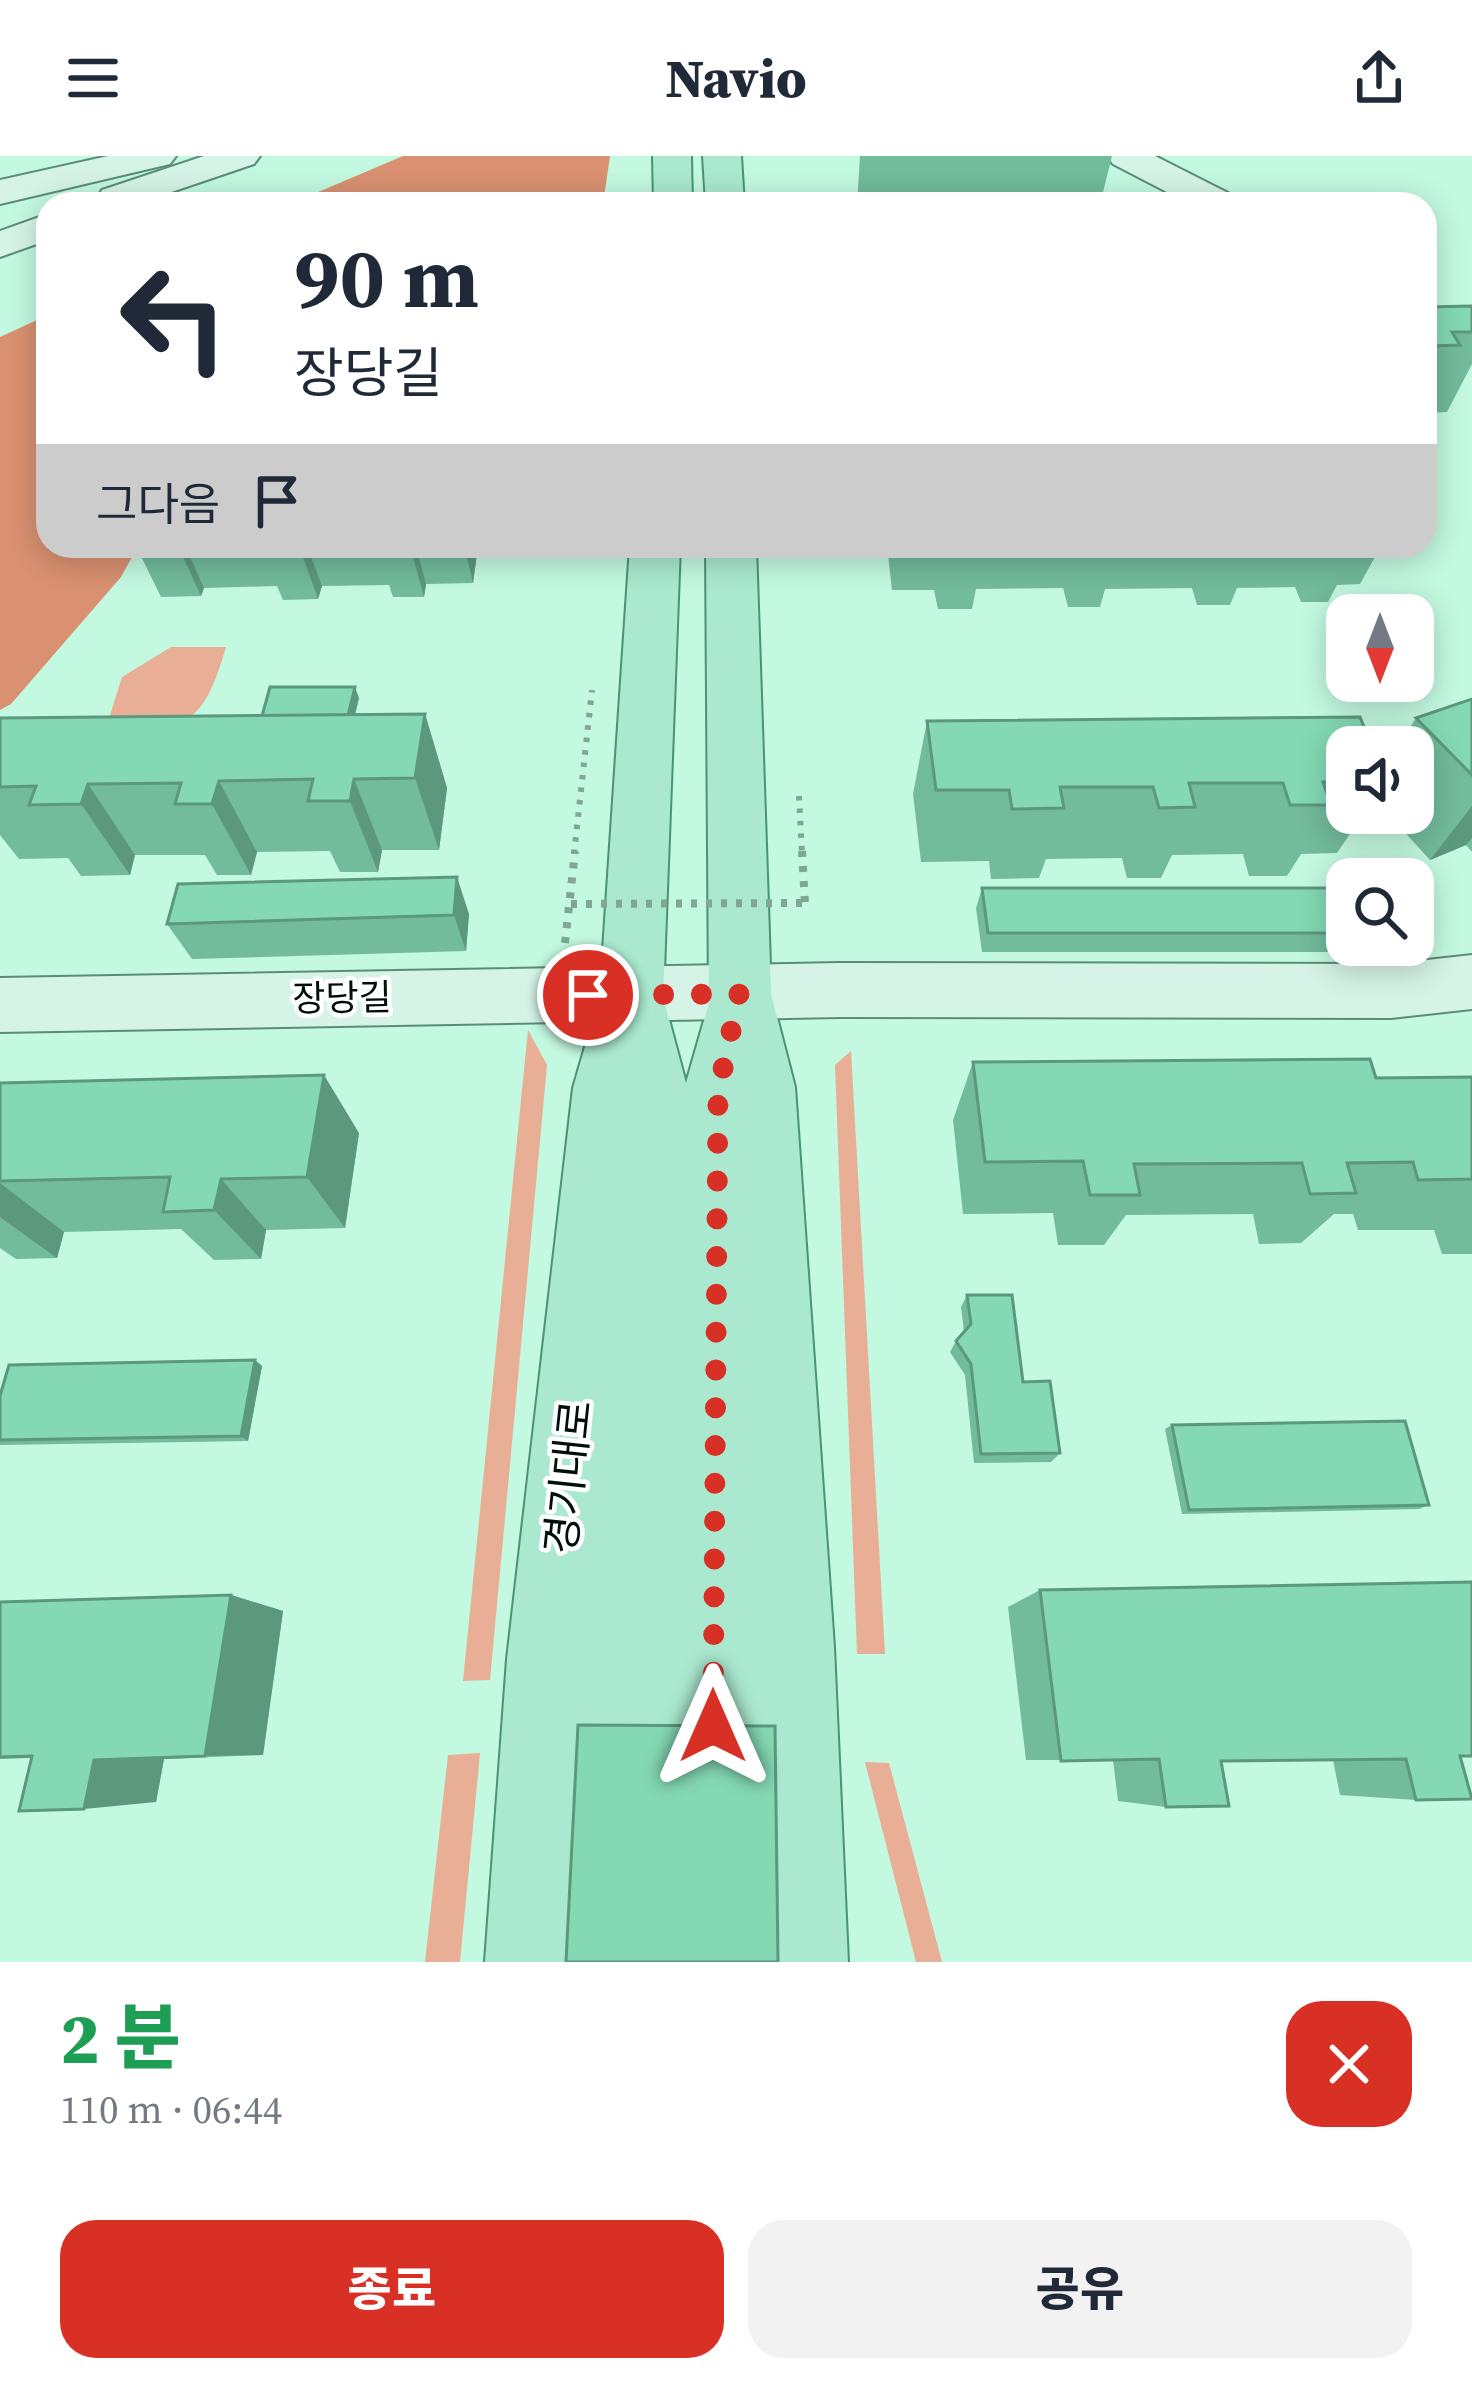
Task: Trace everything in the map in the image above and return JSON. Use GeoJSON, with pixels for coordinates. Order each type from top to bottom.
{"type":"FeatureCollection","features":[{"type":"Feature","properties":{"kind":"main road"},"geometry":{"type":"LineString","coordinates":[[672,156],[673,192]]}},
{"type":"Feature","properties":{"kind":"main road"},"geometry":{"type":"LineString","coordinates":[[722,156],[724,192]]}},
{"type":"Feature","properties":{"kind":"main road","name":"경기대로"},"geometry":{"type":"LineString","coordinates":[[656,558],[685,994],[718,1092],[713,1726]]}},
{"type":"Feature","properties":{"kind":"main road","name":"경기대로"},"geometry":{"type":"LineString","coordinates":[[627,1725],[656,1095],[685,994],[730,558]]}},
{"type":"Feature","properties":{"kind":"main road","name":"경기대로"},"geometry":{"type":"LineString","coordinates":[[532,1962],[550,1659],[606,1088],[685,994]]}},
{"type":"Feature","properties":{"kind":"main road","name":"경기대로"},"geometry":{"type":"LineString","coordinates":[[685,994],[763,1087],[792,1647],[801,1962]]}},
{"type":"Feature","properties":{"kind":"street"},"geometry":{"type":"LineString","coordinates":[[0,192],[157,156]]}},
{"type":"Feature","properties":{"kind":"street"},"geometry":{"type":"LineString","coordinates":[[134,192],[241,156]]}},
{"type":"Feature","properties":{"kind":"street"},"geometry":{"type":"LineString","coordinates":[[1126,156],[1196,192]]}},
{"type":"Feature","properties":{"kind":"street"},"geometry":{"type":"LineString","coordinates":[[0,245],[36,231]]}},
{"type":"Feature","properties":{"kind":"street","name":"장당길"},"geometry":{"type":"LineString","coordinates":[[0,1005],[840,990],[1391,991],[1472,982]]}},
{"type":"Feature","properties":{"kind":"path"},"geometry":{"type":"LineString","coordinates":[[581,796],[572,904],[805,903],[799,796]]}},
{"type":"Feature","properties":{"kind":"shaded area"},"geometry":{"type":"Polygon","coordinates":[[[403,156],[610,156],[605,192],[318,192],[403,156]]]}},
{"type":"Feature","properties":{"kind":"shaded area"},"geometry":{"type":"Polygon","coordinates":[[[36,320],[36,558],[131,558],[121,577],[11,704],[0,710],[0,337],[36,320]]]}},
{"type":"Feature","properties":{"kind":"shaded area"},"geometry":{"type":"Polygon","coordinates":[[[171,647],[226,647],[199,709],[173,725],[105,731],[122,677],[171,647]]]}},
{"type":"Feature","properties":{"kind":"shaded area"},"geometry":{"type":"Polygon","coordinates":[[[528,1030],[547,1065],[490,1680],[463,1681],[528,1030]]]}},
{"type":"Feature","properties":{"kind":"shaded area"},"geometry":{"type":"Polygon","coordinates":[[[851,1051],[885,1654],[857,1654],[835,1065],[851,1051]]]}},
{"type":"Feature","properties":{"kind":"shaded area"},"geometry":{"type":"Polygon","coordinates":[[[480,1753],[460,1962],[425,1962],[448,1755],[480,1753]]]}},
{"type":"Feature","properties":{"kind":"shaded area"},"geometry":{"type":"Polygon","coordinates":[[[865,1762],[889,1763],[942,1962],[916,1962],[865,1762]]]}},
{"type":"Feature","properties":{"kind":"building"},"geometry":{"type":"Polygon","coordinates":[[[1472,306],[1472,332],[1452,332],[1460,345],[1437,346],[1437,307],[1472,306]]]}},
{"type":"Feature","properties":{"kind":"building"},"geometry":{"type":"Polygon","coordinates":[[[270,687],[355,687],[348,715],[262,716],[270,687]]]}},
{"type":"Feature","properties":{"kind":"building"},"geometry":{"type":"Polygon","coordinates":[[[1472,699],[1472,775],[1434,736],[1434,726],[1424,726],[1416,718],[1472,699]]]}},
{"type":"Feature","properties":{"kind":"building"},"geometry":{"type":"Polygon","coordinates":[[[425,714],[415,778],[354,779],[350,801],[308,801],[313,779],[219,781],[212,804],[175,804],[181,783],[88,784],[81,804],[29,805],[36,786],[0,787],[0,718],[425,714]]]}},
{"type":"Feature","properties":{"kind":"building"},"geometry":{"type":"Polygon","coordinates":[[[1360,717],[1364,726],[1326,726],[1326,805],[1290,805],[1283,783],[1189,783],[1195,807],[1159,808],[1153,787],[1060,787],[1064,808],[1012,809],[1009,790],[936,790],[927,721],[1360,717]]]}},
{"type":"Feature","properties":{"kind":"building"},"geometry":{"type":"Polygon","coordinates":[[[457,877],[454,915],[167,924],[178,884],[457,877]]]}},
{"type":"Feature","properties":{"kind":"building"},"geometry":{"type":"Polygon","coordinates":[[[982,888],[1326,888],[1326,933],[988,933],[982,888]]]}},
{"type":"Feature","properties":{"kind":"building"},"geometry":{"type":"Polygon","coordinates":[[[1370,1059],[1376,1078],[1472,1077],[1472,1179],[1418,1180],[1413,1162],[1347,1163],[1356,1193],[1310,1194],[1302,1163],[1134,1164],[1140,1195],[1090,1195],[1083,1161],[985,1162],[973,1062],[1370,1059]]]}},
{"type":"Feature","properties":{"kind":"building"},"geometry":{"type":"Polygon","coordinates":[[[324,1075],[307,1177],[221,1179],[214,1210],[163,1212],[170,1177],[0,1181],[0,1083],[324,1075]]]}},
{"type":"Feature","properties":{"kind":"building"},"geometry":{"type":"Polygon","coordinates":[[[967,1295],[1012,1295],[1023,1382],[1050,1381],[1060,1453],[981,1454],[971,1364],[956,1341],[971,1324],[967,1295]]]}},
{"type":"Feature","properties":{"kind":"building"},"geometry":{"type":"Polygon","coordinates":[[[255,1360],[241,1436],[0,1440],[0,1396],[9,1365],[255,1360]]]}},
{"type":"Feature","properties":{"kind":"building"},"geometry":{"type":"Polygon","coordinates":[[[1405,1421],[1429,1505],[1189,1510],[1172,1425],[1405,1421]]]}},
{"type":"Feature","properties":{"kind":"building"},"geometry":{"type":"Polygon","coordinates":[[[1472,1582],[1472,1756],[1460,1756],[1472,1799],[1416,1800],[1406,1759],[1221,1761],[1229,1806],[1166,1807],[1159,1759],[1061,1761],[1040,1590],[1472,1582]]]}},
{"type":"Feature","properties":{"kind":"building"},"geometry":{"type":"Polygon","coordinates":[[[231,1595],[205,1756],[94,1760],[84,1809],[19,1811],[32,1756],[0,1757],[0,1602],[231,1595]]]}},
{"type":"Feature","properties":{"kind":"building"},"geometry":{"type":"Polygon","coordinates":[[[578,1725],[775,1726],[778,1962],[566,1962],[578,1725]]]}},
{"type":"Feature","properties":{"kind":"route"},"geometry":{"type":"LineString","coordinates":[[588,995],[739,994],[718,1092],[713,1726]]}}]}
